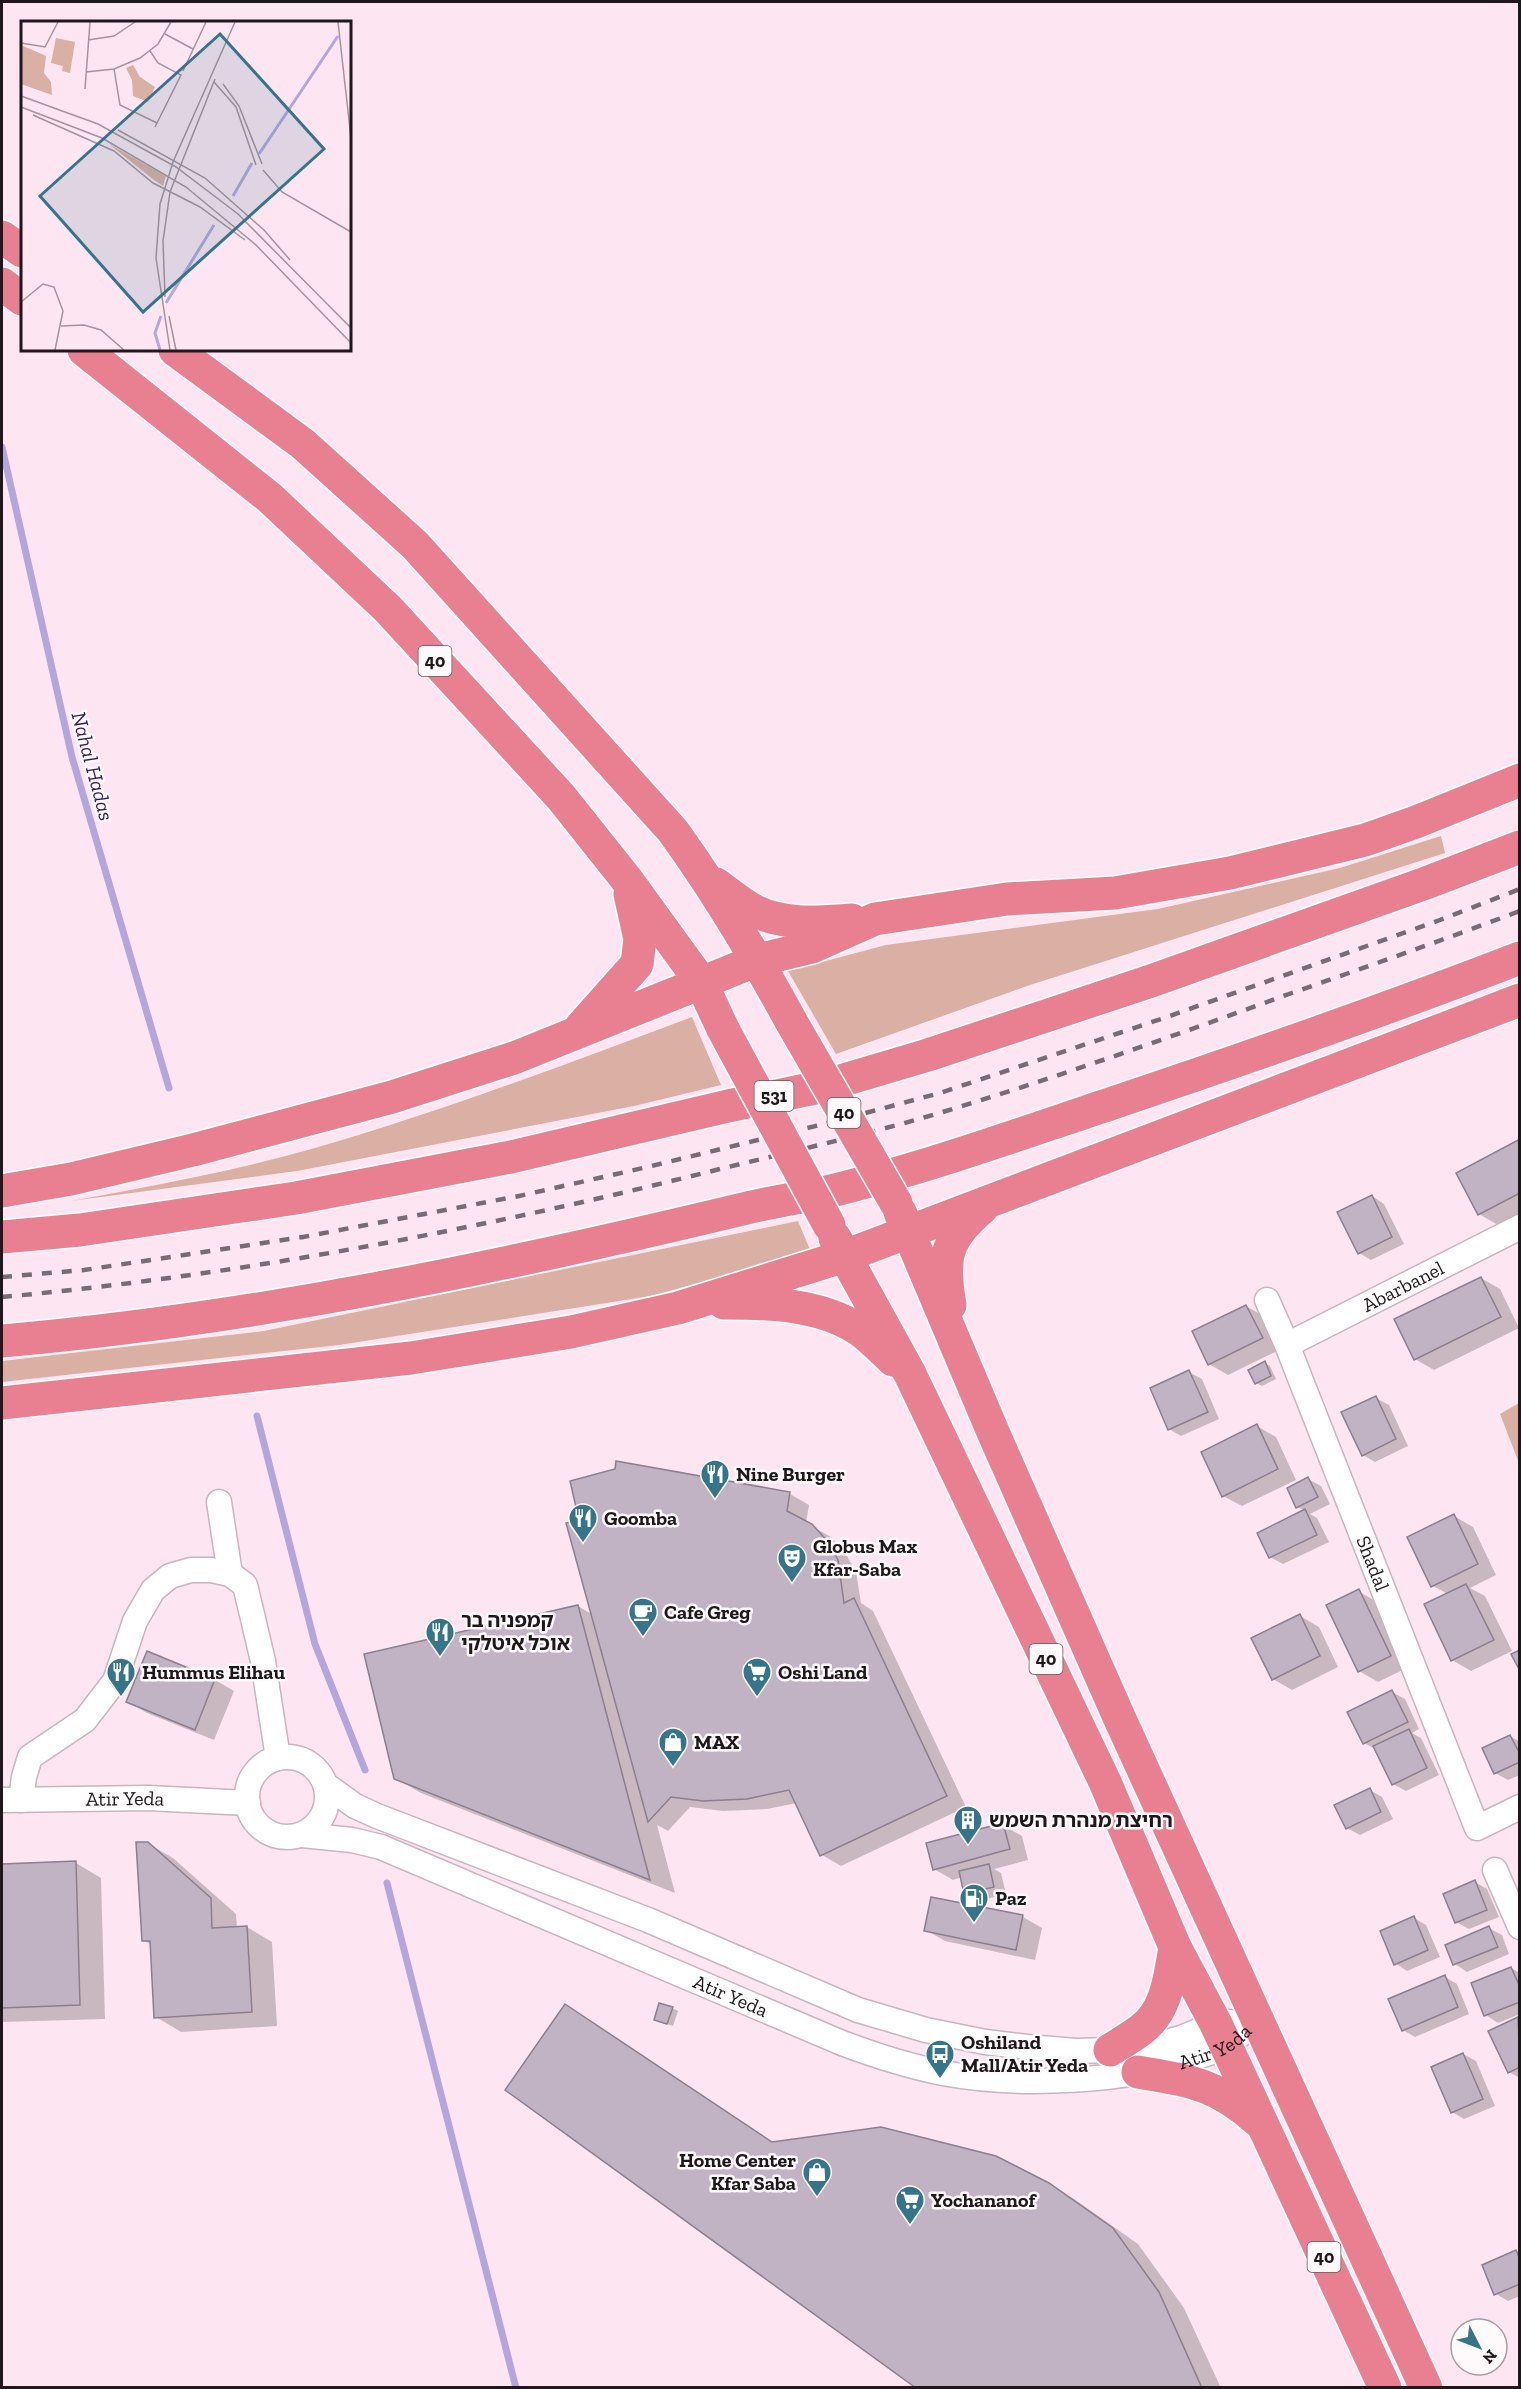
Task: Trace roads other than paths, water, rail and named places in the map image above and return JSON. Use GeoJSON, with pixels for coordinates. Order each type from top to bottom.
{"type":"FeatureCollection","features":[{"type":"Feature","properties":{"kind":"highway"},"geometry":{"type":"LineString","coordinates":[[2,237],[21,250]]}},
{"type":"Feature","properties":{"kind":"highway","name":"40"},"geometry":{"type":"LineString","coordinates":[[85,351],[270,498],[388,609],[561,797],[627,880],[701,982],[723,1029],[910,1374],[1105,1782],[1176,1947],[1221,2035],[1385,2388]]}},
{"type":"Feature","properties":{"kind":"highway","name":"40"},"geometry":{"type":"LineString","coordinates":[[176,351],[303,444],[415,545],[673,831],[707,878],[758,960],[903,1217],[993,1432],[1119,1718],[1426,2388]]}},
{"type":"Feature","properties":{"kind":"highway"},"geometry":{"type":"LineString","coordinates":[[707,878],[755,910],[780,920],[805,923],[875,919],[1007,899],[1115,893],[1230,873],[1365,840],[1520,780]]}},
{"type":"Feature","properties":{"kind":"highway","name":"531"},"geometry":{"type":"LineString","coordinates":[[2,1237],[80,1230],[296,1198],[511,1157],[820,1087],[928,1055],[1151,981],[1520,847]]}},
{"type":"Feature","properties":{"kind":"highway"},"geometry":{"type":"LineString","coordinates":[[577,1033],[637,964],[640,939],[627,880]]}},
{"type":"Feature","properties":{"kind":"highway"},"geometry":{"type":"LineString","coordinates":[[2,1191],[71,1179],[302,1123],[514,1058],[758,960],[812,946],[875,919]]}},
{"type":"Feature","properties":{"kind":"highway"},"geometry":{"type":"LineString","coordinates":[[2,1341],[113,1330],[314,1300],[543,1256],[750,1207],[845,1188],[959,1154],[1185,1079],[1520,958]]}},
{"type":"Feature","properties":{"kind":"highway"},"geometry":{"type":"LineString","coordinates":[[2,1403],[411,1358],[571,1332],[678,1308],[845,1256],[903,1217],[987,1203],[1520,1000]]}},
{"type":"Feature","properties":{"kind":"highway"},"geometry":{"type":"LineString","coordinates":[[987,1203],[962,1226],[949,1249],[945,1275],[950,1306],[993,1432]]}},
{"type":"Feature","properties":{"kind":"highway"},"geometry":{"type":"LineString","coordinates":[[678,1308],[718,1303],[757,1303],[824,1312],[859,1330],[910,1374]]}},
{"type":"Feature","properties":{"kind":"highway"},"geometry":{"type":"LineString","coordinates":[[1110,2050],[1144,2028],[1160,2008],[1169,1986],[1176,1947]]}},
{"type":"Feature","properties":{"kind":"highway"},"geometry":{"type":"LineString","coordinates":[[1138,2072],[1206,2085],[1240,2105],[1263,2126]]}},
{"type":"Feature","properties":{"kind":"street","name":"Abarbanel"},"geometry":{"type":"LineString","coordinates":[[1287,1345],[1520,1227]]}},
{"type":"Feature","properties":{"kind":"street","name":"Shadal"},"geometry":{"type":"LineString","coordinates":[[1267,1300],[1287,1345],[1477,1828],[1520,1808]]}},
{"type":"Feature","properties":{"kind":"street"},"geometry":{"type":"LineString","coordinates":[[219,1502],[230,1574]]}},
{"type":"Feature","properties":{"kind":"street"},"geometry":{"type":"LineString","coordinates":[[11,1800],[24,1777],[30,1758],[85,1720],[115,1681],[135,1621],[153,1590],[171,1576],[190,1570],[211,1570],[230,1574],[244,1586],[263,1661],[278,1758]]}},
{"type":"Feature","properties":{"kind":"street"},"geometry":{"type":"LineString","coordinates":[[278,1758],[302,1759],[321,1774],[326,1785],[326,1809],[312,1828],[302,1834],[290,1837],[267,1832],[251,1815],[247,1791],[251,1780],[267,1762],[278,1758]]}},
{"type":"Feature","properties":{"kind":"street","name":"Atir Yeda"},"geometry":{"type":"LineString","coordinates":[[326,1785],[348,1802],[377,1816],[648,1920],[884,2019],[985,2042],[1076,2051],[1148,2047],[1181,2038],[1221,2035]]}},
{"type":"Feature","properties":{"kind":"street","name":"Atir Yeda"},"geometry":{"type":"LineString","coordinates":[[11,1800],[148,1798],[248,1803]]}},
{"type":"Feature","properties":{"kind":"street","name":"Atir Yeda"},"geometry":{"type":"LineString","coordinates":[[302,1834],[352,1840],[381,1848],[766,2012],[872,2054],[943,2073],[998,2079],[1074,2078],[1138,2072],[1182,2063],[1221,2035],[1257,2019]]}},
{"type":"Feature","properties":{"kind":"street"},"geometry":{"type":"LineString","coordinates":[[1495,1870],[1520,1928]]}},
{"type":"Feature","properties":{"kind":"waterway","name":"Nahal Hadas"},"geometry":{"type":"LineString","coordinates":[[2,447],[72,757],[169,1088]]}},
{"type":"Feature","properties":{"kind":"waterway"},"geometry":{"type":"LineString","coordinates":[[257,1416],[315,1644],[365,1770]]}},
{"type":"Feature","properties":{"kind":"waterway"},"geometry":{"type":"LineString","coordinates":[[387,1883],[516,2388]]}},
{"type":"Feature","properties":{"kind":"railway"},"geometry":{"type":"LineString","coordinates":[[2,1277],[84,1270],[303,1237],[519,1196],[836,1121],[940,1093],[1164,1018],[1440,920],[1520,889]]}},
{"type":"Feature","properties":{"kind":"railway"},"geometry":{"type":"LineString","coordinates":[[2,1297],[182,1276],[361,1247],[539,1212],[860,1135],[989,1098],[1161,1040],[1520,911]]}},
{"type":"Feature","properties":{"kind":"place","name":"Nine Burger"},"geometry":{"type":"Point","coordinates":[715,1500]}},
{"type":"Feature","properties":{"kind":"place","name":"Goomba"},"geometry":{"type":"Point","coordinates":[583,1544]}},
{"type":"Feature","properties":{"kind":"place","name":"Globus Max Kfar-Saba"},"geometry":{"type":"Point","coordinates":[792,1584]}},
{"type":"Feature","properties":{"kind":"place","name":"Cafe Greg"},"geometry":{"type":"Point","coordinates":[643,1638]}},
{"type":"Feature","properties":{"kind":"place","name":"קמפניה בר אוכל איטלקי"},"geometry":{"type":"Point","coordinates":[440,1658]}},
{"type":"Feature","properties":{"kind":"place","name":"Hummus Elihau"},"geometry":{"type":"Point","coordinates":[121,1698]}},
{"type":"Feature","properties":{"kind":"place","name":"Oshi Land"},"geometry":{"type":"Point","coordinates":[757,1698]}},
{"type":"Feature","properties":{"kind":"place","name":"MAX"},"geometry":{"type":"Point","coordinates":[673,1768]}},
{"type":"Feature","properties":{"kind":"place","name":"רחיצת מנהרת השמש"},"geometry":{"type":"Point","coordinates":[968,1846]}},
{"type":"Feature","properties":{"kind":"place","name":"Paz"},"geometry":{"type":"Point","coordinates":[974,1924]}},
{"type":"Feature","properties":{"kind":"place","name":"Oshiland Mall/Atir Yeda"},"geometry":{"type":"Point","coordinates":[940,2080]}},
{"type":"Feature","properties":{"kind":"place","name":"Home Center Kfar Saba"},"geometry":{"type":"Point","coordinates":[817,2198]}},
{"type":"Feature","properties":{"kind":"place","name":"Yochananof"},"geometry":{"type":"Point","coordinates":[910,2226]}}]}
